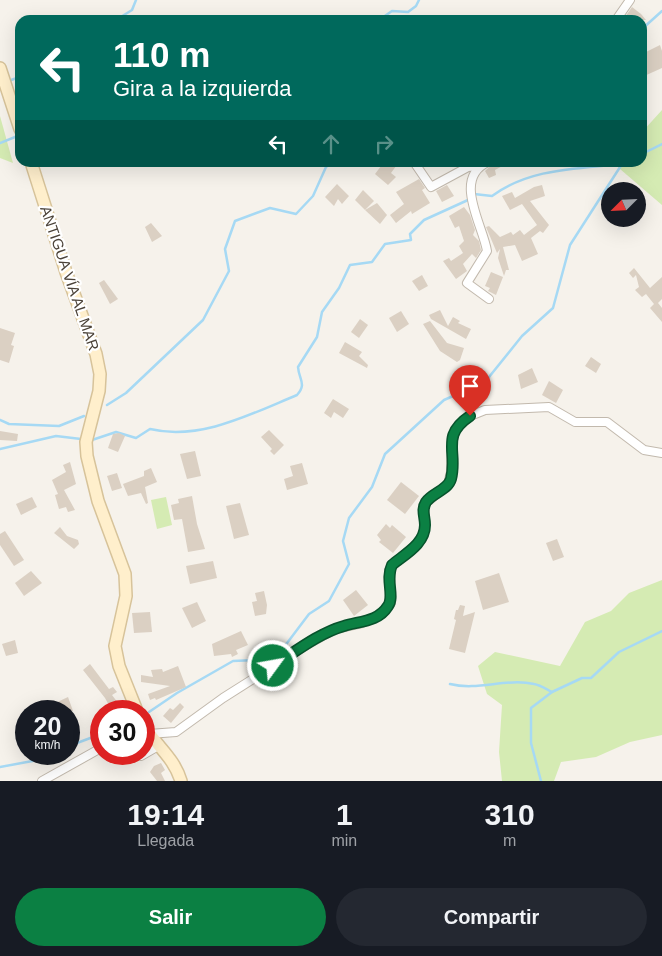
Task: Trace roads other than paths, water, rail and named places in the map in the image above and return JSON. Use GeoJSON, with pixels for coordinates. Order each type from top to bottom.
{"type":"FeatureCollection","features":[{"type":"Feature","properties":{"kind":"main road"},"geometry":{"type":"LineString","coordinates":[[2,76],[15,114]]}},
{"type":"Feature","properties":{"kind":"main road","name":"ANTIGUA VÍA AL MAR"},"geometry":{"type":"LineString","coordinates":[[33,167],[66,272],[96,354],[100,374],[99,391],[86,442],[87,456],[98,501],[125,574],[126,596],[116,646],[119,666],[133,700]]}},
{"type":"Feature","properties":{"kind":"main road"},"geometry":{"type":"LineString","coordinates":[[155,740],[168,754],[181,781]]}},
{"type":"Feature","properties":{"kind":"street"},"geometry":{"type":"LineString","coordinates":[[620,15],[630,0]]}},
{"type":"Feature","properties":{"kind":"street"},"geometry":{"type":"LineString","coordinates":[[417,167],[431,187],[468,167]]}},
{"type":"Feature","properties":{"kind":"street"},"geometry":{"type":"LineString","coordinates":[[477,167],[472,175],[470,192],[487,250],[467,283],[489,298]]}},
{"type":"Feature","properties":{"kind":"street"},"geometry":{"type":"LineString","coordinates":[[155,731],[176,732],[223,698],[305,646],[335,629],[362,623],[382,614],[391,603],[389,571],[392,565],[421,540],[425,525],[423,510],[425,504],[448,484],[451,472],[452,436],[458,427],[470,416],[485,410],[549,407],[575,422],[608,422],[644,450],[662,453]]}},
{"type":"Feature","properties":{"kind":"street"},"geometry":{"type":"LineString","coordinates":[[155,748],[160,745]]}},
{"type":"Feature","properties":{"kind":"street"},"geometry":{"type":"LineString","coordinates":[[42,781],[90,754]]}},
{"type":"Feature","properties":{"kind":"waterway"},"geometry":{"type":"LineString","coordinates":[[124,15],[132,10],[136,0]]}},
{"type":"Feature","properties":{"kind":"waterway"},"geometry":{"type":"LineString","coordinates":[[386,15],[392,11],[408,12],[416,6],[419,0]]}},
{"type":"Feature","properties":{"kind":"waterway"},"geometry":{"type":"LineString","coordinates":[[647,24],[662,11]]}},
{"type":"Feature","properties":{"kind":"waterway"},"geometry":{"type":"LineString","coordinates":[[8,81],[15,79]]}},
{"type":"Feature","properties":{"kind":"waterway"},"geometry":{"type":"LineString","coordinates":[[0,143],[15,137]]}},
{"type":"Feature","properties":{"kind":"waterway"},"geometry":{"type":"LineString","coordinates":[[647,152],[662,144]]}},
{"type":"Feature","properties":{"kind":"waterway"},"geometry":{"type":"LineString","coordinates":[[107,405],[126,393],[203,320],[229,271],[225,249],[235,221],[270,208],[296,214],[313,196],[326,167]]}},
{"type":"Feature","properties":{"kind":"waterway"},"geometry":{"type":"LineString","coordinates":[[92,440],[116,432],[136,438],[150,429],[169,432],[206,429],[225,424],[297,395],[302,388],[298,367],[317,337],[322,312],[339,288],[350,265],[372,262],[385,244],[411,240],[410,234],[424,220],[468,200],[474,194],[492,196],[522,180],[538,175],[554,171],[591,167]]}},
{"type":"Feature","properties":{"kind":"waterway"},"geometry":{"type":"LineString","coordinates":[[155,708],[233,661],[275,659],[309,614],[329,601],[349,564],[343,541],[349,518],[372,487],[385,454],[444,400],[485,382],[522,336],[553,308],[570,245],[620,167]]}},
{"type":"Feature","properties":{"kind":"waterway"},"geometry":{"type":"LineString","coordinates":[[0,420],[9,424],[59,426],[84,416]]}},
{"type":"Feature","properties":{"kind":"waterway"},"geometry":{"type":"LineString","coordinates":[[0,449],[56,436],[81,439]]}},
{"type":"Feature","properties":{"kind":"waterway"},"geometry":{"type":"LineString","coordinates":[[450,684],[471,686],[513,682],[538,685],[552,692],[582,678],[591,678],[619,652],[662,631]]}},
{"type":"Feature","properties":{"kind":"waterway"},"geometry":{"type":"LineString","coordinates":[[541,781],[531,743],[531,708],[552,692]]}},
{"type":"Feature","properties":{"kind":"waterway"},"geometry":{"type":"LineString","coordinates":[[80,742],[90,738]]}},
{"type":"Feature","properties":{"kind":"waterway"},"geometry":{"type":"LineString","coordinates":[[0,767],[15,764]]}}]}
